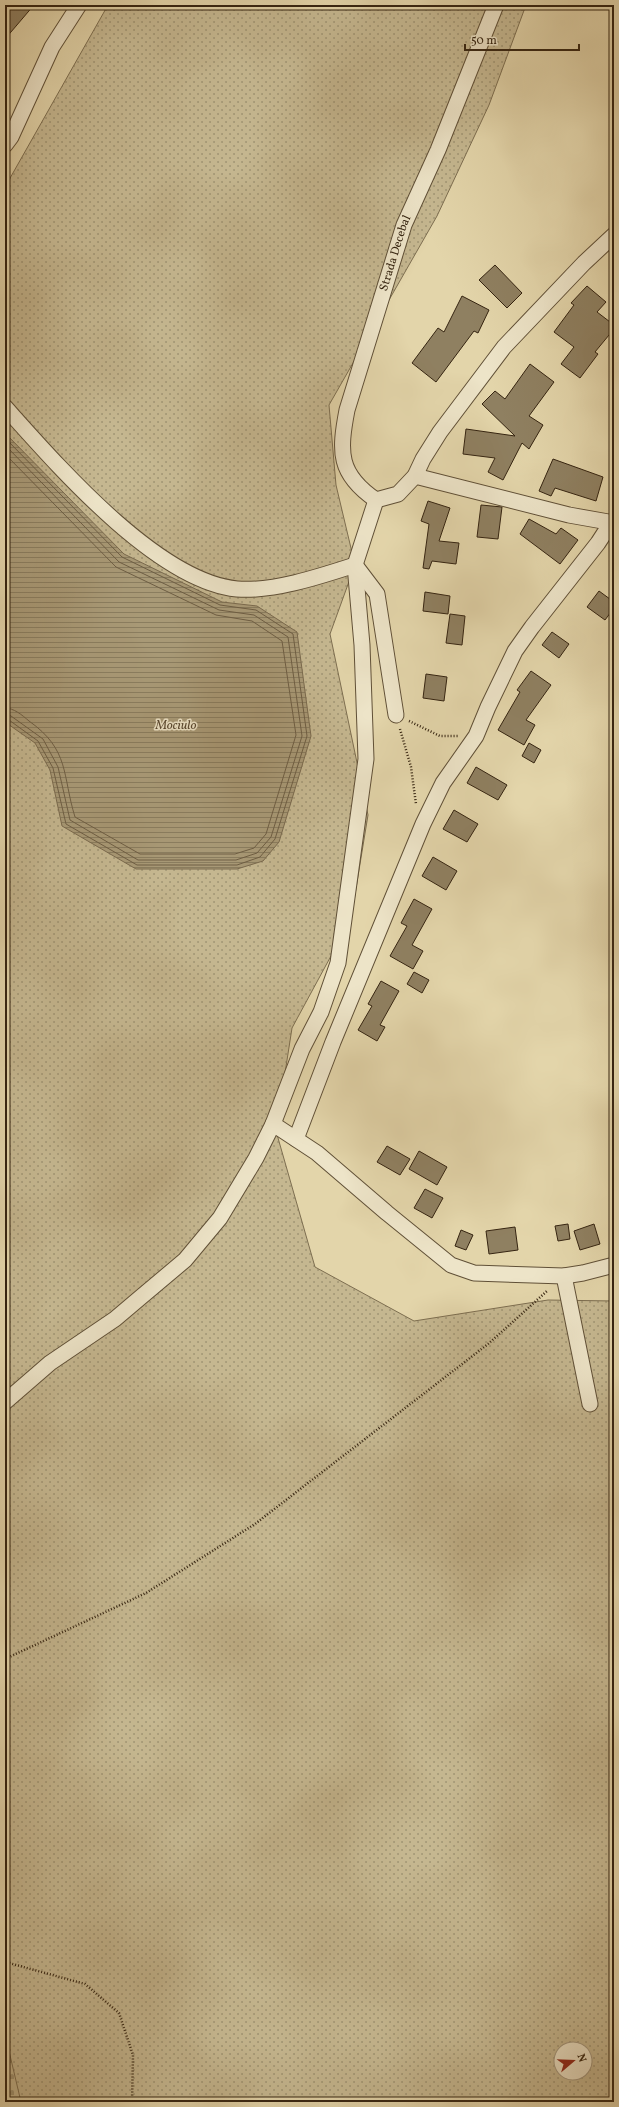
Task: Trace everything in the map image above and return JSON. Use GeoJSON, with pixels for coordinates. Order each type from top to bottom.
{"type":"FeatureCollection","features":[{"type":"Feature","properties":{"kind":"street"},"geometry":{"type":"LineString","coordinates":[[5,145],[52,48],[79,5]]}},
{"type":"Feature","properties":{"kind":"street","name":"Strada Decebal"},"geometry":{"type":"LineString","coordinates":[[376,500],[360,489],[344,466],[342,440],[347,410],[404,225],[438,150],[496,5]]}},
{"type":"Feature","properties":{"kind":"street"},"geometry":{"type":"LineString","coordinates":[[5,1402],[46,1366],[115,1319],[185,1260],[220,1218],[256,1158],[274,1124],[302,1050],[321,1012],[338,963],[366,759],[362,645],[355,565],[376,500],[398,494],[415,476],[423,459],[440,432],[504,347],[584,263],[614,235]]}},
{"type":"Feature","properties":{"kind":"street"},"geometry":{"type":"LineString","coordinates":[[5,407],[86,494],[118,522],[151,550],[184,571],[204,581],[238,589],[274,586],[316,578],[355,565]]}},
{"type":"Feature","properties":{"kind":"street"},"geometry":{"type":"LineString","coordinates":[[296,1139],[333,1042],[423,824],[443,783],[476,736],[515,651],[536,621],[613,523],[569,515],[415,476]]}},
{"type":"Feature","properties":{"kind":"street"},"geometry":{"type":"LineString","coordinates":[[355,565],[377,594],[396,715]]}},
{"type":"Feature","properties":{"kind":"street"},"geometry":{"type":"LineString","coordinates":[[274,1124],[318,1153],[387,1213],[451,1265],[474,1273],[564,1276],[614,1265]]}},
{"type":"Feature","properties":{"kind":"street"},"geometry":{"type":"LineString","coordinates":[[564,1276],[590,1404]]}},
{"type":"Feature","properties":{"kind":"path"},"geometry":{"type":"LineString","coordinates":[[396,715],[440,736],[476,736]]}},
{"type":"Feature","properties":{"kind":"path"},"geometry":{"type":"LineString","coordinates":[[396,715],[411,767],[416,804],[423,824]]}},
{"type":"Feature","properties":{"kind":"path"},"geometry":{"type":"LineString","coordinates":[[5,1659],[146,1593],[255,1524],[488,1344],[564,1276]]}},
{"type":"Feature","properties":{"kind":"path"},"geometry":{"type":"LineString","coordinates":[[5,1959],[10,1963],[85,1984],[119,2013],[133,2055],[132,2102]]}},
{"type":"Feature","properties":{"kind":"green space"},"geometry":{"type":"Polygon","coordinates":[[[108,5],[526,5],[489,105],[437,216],[329,405],[336,485],[355,565],[330,634],[368,815],[351,919],[292,1028],[276,1131],[315,1267],[414,1321],[548,1300],[614,1301],[614,2102],[5,2102],[5,187],[108,5]]]}},
{"type":"Feature","properties":{"kind":"green space"},"geometry":{"type":"Polygon","coordinates":[[[5,2034],[21,2102],[5,2102],[5,2034]]]}},
{"type":"Feature","properties":{"kind":"water","name":"Mociulo"},"geometry":{"type":"Polygon","coordinates":[[[5,433],[124,554],[222,602],[257,606],[297,632],[311,736],[279,842],[263,861],[237,869],[136,869],[62,826],[50,770],[35,743],[5,722],[5,433]]]}},
{"type":"Feature","properties":{"kind":"building"},"geometry":{"type":"Polygon","coordinates":[[[5,5],[34,5],[5,39],[5,5]]]}},
{"type":"Feature","properties":{"kind":"building"},"geometry":{"type":"Polygon","coordinates":[[[495,265],[522,293],[507,308],[479,280],[495,265]]]}},
{"type":"Feature","properties":{"kind":"building"},"geometry":{"type":"Polygon","coordinates":[[[587,286],[606,302],[597,312],[614,325],[614,329],[595,352],[598,354],[580,378],[561,364],[574,347],[554,332],[574,305],[571,303],[587,286]]]}},
{"type":"Feature","properties":{"kind":"building"},"geometry":{"type":"Polygon","coordinates":[[[462,296],[489,310],[478,333],[474,331],[436,382],[412,363],[438,328],[444,332],[462,296]]]}},
{"type":"Feature","properties":{"kind":"building"},"geometry":{"type":"Polygon","coordinates":[[[530,364],[554,382],[529,416],[543,425],[529,449],[522,443],[503,480],[488,472],[495,458],[463,454],[466,429],[515,436],[482,404],[495,391],[505,399],[530,364]]]}},
{"type":"Feature","properties":{"kind":"building"},"geometry":{"type":"Polygon","coordinates":[[[553,459],[603,477],[596,501],[555,488],[551,496],[539,491],[553,459]]]}},
{"type":"Feature","properties":{"kind":"building"},"geometry":{"type":"Polygon","coordinates":[[[428,501],[450,508],[439,541],[459,543],[456,564],[432,561],[429,569],[423,568],[429,524],[421,521],[428,501]]]}},
{"type":"Feature","properties":{"kind":"building"},"geometry":{"type":"Polygon","coordinates":[[[481,505],[502,507],[498,539],[477,537],[481,505]]]}},
{"type":"Feature","properties":{"kind":"building"},"geometry":{"type":"Polygon","coordinates":[[[529,519],[556,534],[561,528],[578,540],[560,564],[520,534],[529,519]]]}},
{"type":"Feature","properties":{"kind":"building"},"geometry":{"type":"Polygon","coordinates":[[[599,591],[614,602],[614,608],[605,620],[587,607],[599,591]]]}},
{"type":"Feature","properties":{"kind":"building"},"geometry":{"type":"Polygon","coordinates":[[[425,592],[450,596],[448,614],[423,611],[425,592]]]}},
{"type":"Feature","properties":{"kind":"building"},"geometry":{"type":"Polygon","coordinates":[[[450,614],[465,616],[462,645],[446,643],[450,614]]]}},
{"type":"Feature","properties":{"kind":"building"},"geometry":{"type":"Polygon","coordinates":[[[552,632],[569,644],[559,658],[542,645],[552,632]]]}},
{"type":"Feature","properties":{"kind":"building"},"geometry":{"type":"Polygon","coordinates":[[[531,671],[551,685],[526,720],[535,725],[524,745],[498,730],[520,692],[517,690],[531,671]]]}},
{"type":"Feature","properties":{"kind":"building"},"geometry":{"type":"Polygon","coordinates":[[[426,674],[447,677],[444,701],[423,698],[426,674]]]}},
{"type":"Feature","properties":{"kind":"building"},"geometry":{"type":"Polygon","coordinates":[[[529,743],[541,750],[534,763],[522,756],[529,743]]]}},
{"type":"Feature","properties":{"kind":"building"},"geometry":{"type":"Polygon","coordinates":[[[476,767],[507,785],[498,800],[467,783],[476,767]]]}},
{"type":"Feature","properties":{"kind":"building"},"geometry":{"type":"Polygon","coordinates":[[[454,810],[478,824],[467,842],[443,829],[454,810]]]}},
{"type":"Feature","properties":{"kind":"building"},"geometry":{"type":"Polygon","coordinates":[[[433,857],[457,871],[446,890],[422,876],[433,857]]]}},
{"type":"Feature","properties":{"kind":"building"},"geometry":{"type":"Polygon","coordinates":[[[414,899],[432,909],[412,945],[423,951],[413,969],[390,956],[407,926],[401,923],[414,899]]]}},
{"type":"Feature","properties":{"kind":"building"},"geometry":{"type":"Polygon","coordinates":[[[414,972],[429,980],[422,993],[407,984],[414,972]]]}},
{"type":"Feature","properties":{"kind":"building"},"geometry":{"type":"Polygon","coordinates":[[[381,981],[399,991],[380,1025],[385,1027],[377,1041],[358,1030],[372,1006],[368,1004],[381,981]]]}},
{"type":"Feature","properties":{"kind":"building"},"geometry":{"type":"Polygon","coordinates":[[[387,1146],[410,1159],[400,1175],[377,1162],[387,1146]]]}},
{"type":"Feature","properties":{"kind":"building"},"geometry":{"type":"Polygon","coordinates":[[[419,1151],[447,1167],[437,1185],[409,1169],[419,1151]]]}},
{"type":"Feature","properties":{"kind":"building"},"geometry":{"type":"Polygon","coordinates":[[[425,1189],[443,1198],[432,1218],[414,1208],[425,1189]]]}},
{"type":"Feature","properties":{"kind":"building"},"geometry":{"type":"Polygon","coordinates":[[[568,1224],[570,1239],[558,1241],[555,1226],[568,1224]]]}},
{"type":"Feature","properties":{"kind":"building"},"geometry":{"type":"Polygon","coordinates":[[[594,1224],[600,1244],[580,1250],[574,1231],[594,1224]]]}},
{"type":"Feature","properties":{"kind":"building"},"geometry":{"type":"Polygon","coordinates":[[[515,1227],[518,1250],[489,1254],[486,1231],[515,1227]]]}},
{"type":"Feature","properties":{"kind":"building"},"geometry":{"type":"Polygon","coordinates":[[[461,1230],[473,1235],[466,1250],[455,1246],[461,1230]]]}}]}
